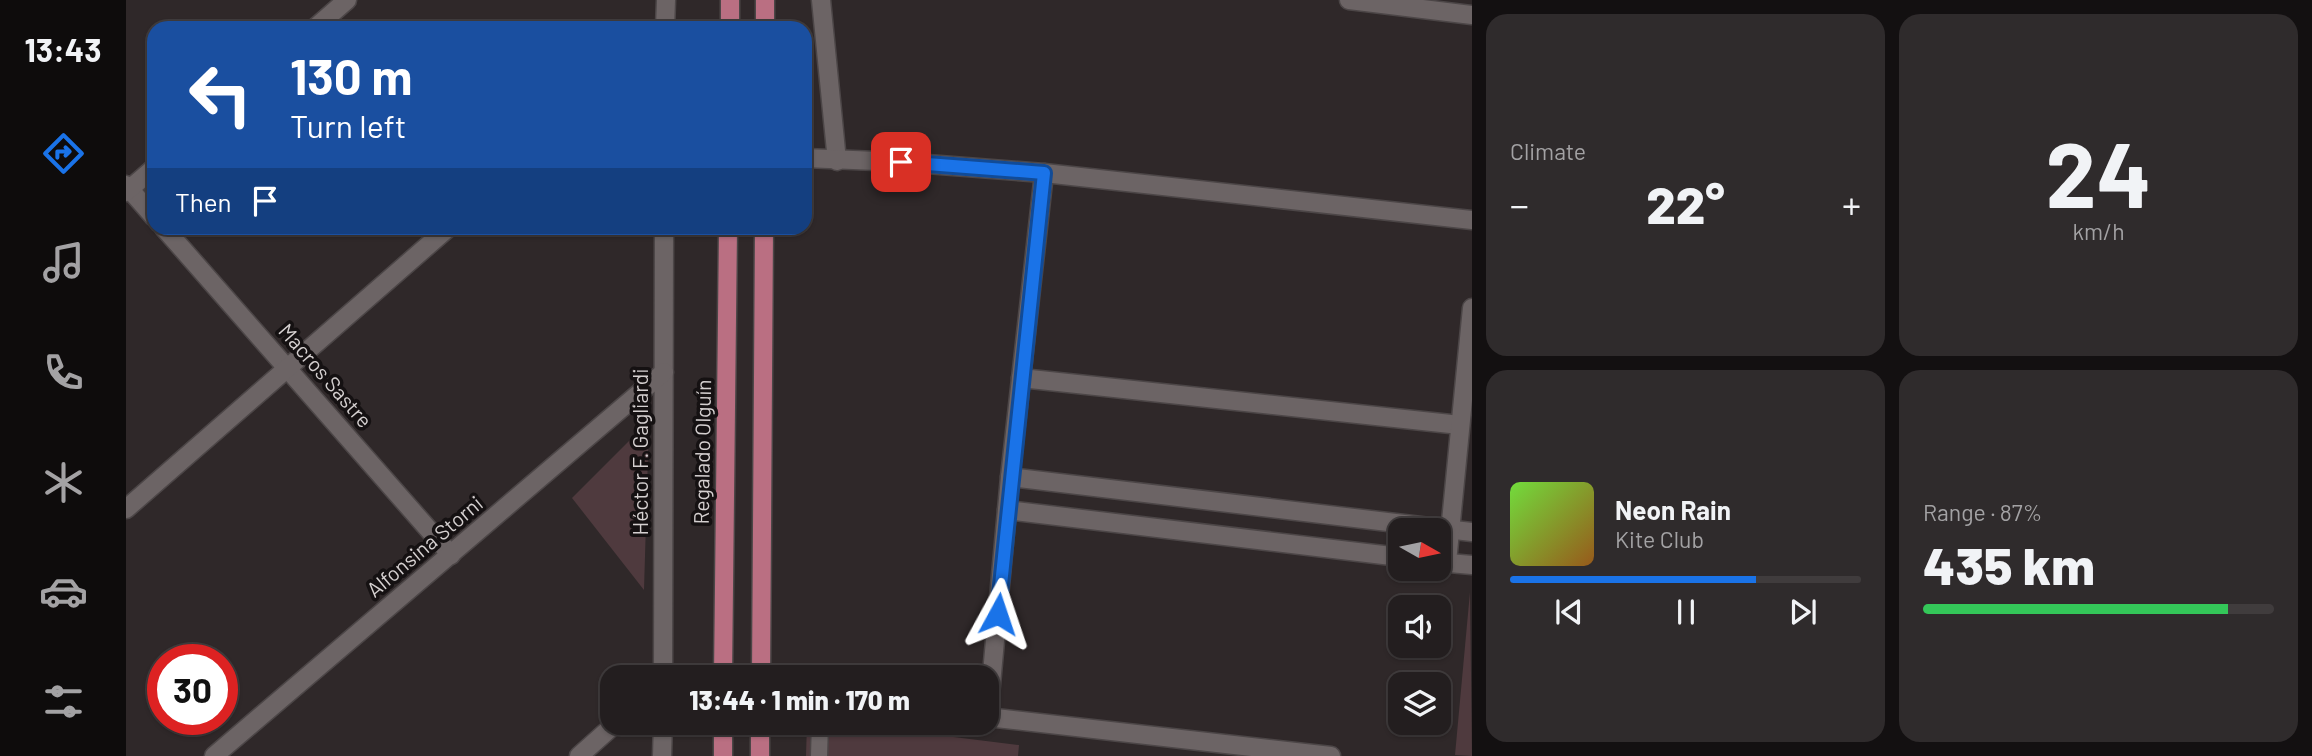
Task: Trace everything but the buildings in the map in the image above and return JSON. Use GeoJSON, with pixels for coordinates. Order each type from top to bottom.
{"type":"FeatureCollection","features":[{"type":"Feature","properties":{"kind":"main road"},"geometry":{"type":"LineString","coordinates":[[730,0],[730,21]]}},
{"type":"Feature","properties":{"kind":"main road"},"geometry":{"type":"LineString","coordinates":[[765,0],[765,21]]}},
{"type":"Feature","properties":{"kind":"main road","name":"Regalado Olguín"},"geometry":{"type":"LineString","coordinates":[[723,665],[728,235]]}},
{"type":"Feature","properties":{"kind":"main road"},"geometry":{"type":"LineString","coordinates":[[761,665],[764,235]]}},
{"type":"Feature","properties":{"kind":"main road"},"geometry":{"type":"LineString","coordinates":[[723,735],[723,756]]}},
{"type":"Feature","properties":{"kind":"main road"},"geometry":{"type":"LineString","coordinates":[[760,735],[760,756]]}},
{"type":"Feature","properties":{"kind":"street"},"geometry":{"type":"LineString","coordinates":[[322,21],[347,0]]}},
{"type":"Feature","properties":{"kind":"street"},"geometry":{"type":"LineString","coordinates":[[665,21],[666,0]]}},
{"type":"Feature","properties":{"kind":"street"},"geometry":{"type":"LineString","coordinates":[[821,0],[837,161]]}},
{"type":"Feature","properties":{"kind":"street"},"geometry":{"type":"LineString","coordinates":[[1356,0],[1472,15]]}},
{"type":"Feature","properties":{"kind":"street"},"geometry":{"type":"LineString","coordinates":[[812,159],[901,162],[1044,173],[1472,220]]}},
{"type":"Feature","properties":{"kind":"street"},"geometry":{"type":"LineString","coordinates":[[147,173],[127,189],[147,210]]}},
{"type":"Feature","properties":{"kind":"street"},"geometry":{"type":"LineString","coordinates":[[993,665],[1010,477],[1044,173]]}},
{"type":"Feature","properties":{"kind":"street","name":"Macros Sastre"},"geometry":{"type":"LineString","coordinates":[[170,235],[451,555]]}},
{"type":"Feature","properties":{"kind":"street"},"geometry":{"type":"LineString","coordinates":[[126,509],[440,235]]}},
{"type":"Feature","properties":{"kind":"street","name":"Héctor F. Gagliardi"},"geometry":{"type":"LineString","coordinates":[[663,665],[664,235]]}},
{"type":"Feature","properties":{"kind":"street"},"geometry":{"type":"LineString","coordinates":[[1450,518],[1472,308]]}},
{"type":"Feature","properties":{"kind":"street","name":"Alfonsina Storni"},"geometry":{"type":"LineString","coordinates":[[214,756],[664,372]]}},
{"type":"Feature","properties":{"kind":"street"},"geometry":{"type":"LineString","coordinates":[[1021,377],[1460,425]]}},
{"type":"Feature","properties":{"kind":"street"},"geometry":{"type":"LineString","coordinates":[[1010,477],[1388,523]]}},
{"type":"Feature","properties":{"kind":"street"},"geometry":{"type":"LineString","coordinates":[[1007,510],[1388,556]]}},
{"type":"Feature","properties":{"kind":"street"},"geometry":{"type":"LineString","coordinates":[[1451,530],[1472,532]]}},
{"type":"Feature","properties":{"kind":"street"},"geometry":{"type":"LineString","coordinates":[[1451,563],[1472,565]]}},
{"type":"Feature","properties":{"kind":"street"},"geometry":{"type":"LineString","coordinates":[[999,718],[1331,756]]}},
{"type":"Feature","properties":{"kind":"street"},"geometry":{"type":"LineString","coordinates":[[579,756],[603,735]]}},
{"type":"Feature","properties":{"kind":"street"},"geometry":{"type":"LineString","coordinates":[[662,756],[663,735]]}},
{"type":"Feature","properties":{"kind":"street"},"geometry":{"type":"LineString","coordinates":[[819,756],[820,735]]}},
{"type":"Feature","properties":{"kind":"shaded area"},"geometry":{"type":"Polygon","coordinates":[[[649,421],[644,590],[572,498],[649,421]]]}},
{"type":"Feature","properties":{"kind":"shaded area"},"geometry":{"type":"Polygon","coordinates":[[[1470,592],[1472,756],[1455,755],[1470,592]]]}},
{"type":"Feature","properties":{"kind":"shaded area"},"geometry":{"type":"Polygon","coordinates":[[[807,735],[938,735],[1019,745],[1018,756],[806,756],[807,735]]]}},
{"type":"Feature","properties":{"kind":"route"},"geometry":{"type":"LineString","coordinates":[[901,162],[1044,173],[1010,477],[998,614]]}}]}
